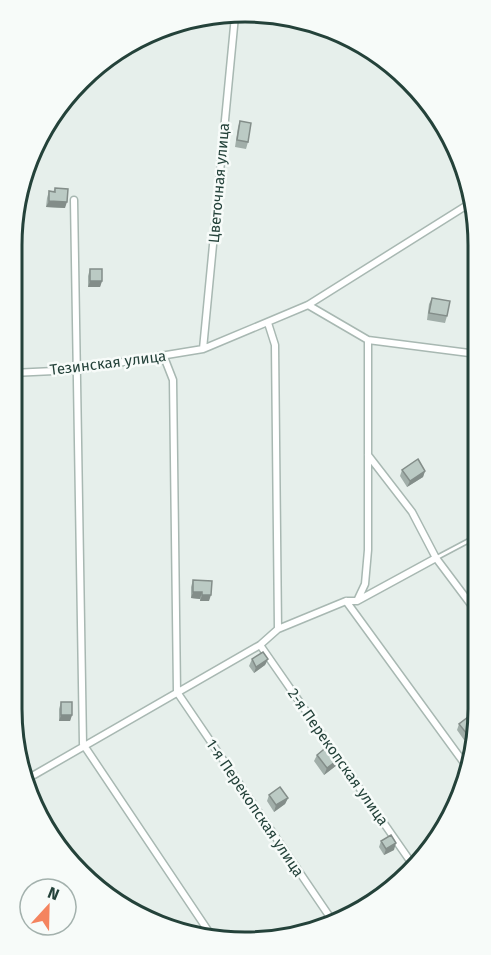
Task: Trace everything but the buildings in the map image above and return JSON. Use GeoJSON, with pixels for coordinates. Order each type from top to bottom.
{"type":"FeatureCollection","features":[{"type":"Feature","properties":{"kind":"street","name":"Цветочная улица"},"geometry":{"type":"LineString","coordinates":[[202,349],[234,23]]}},
{"type":"Feature","properties":{"kind":"street"},"geometry":{"type":"LineString","coordinates":[[74,200],[75,370],[83,744],[207,929]]}},
{"type":"Feature","properties":{"kind":"street","name":"Тезинская улица"},"geometry":{"type":"LineString","coordinates":[[22,373],[75,370],[202,349],[308,305],[465,206]]}},
{"type":"Feature","properties":{"kind":"street"},"geometry":{"type":"LineString","coordinates":[[308,305],[368,340],[468,353]]}},
{"type":"Feature","properties":{"kind":"street"},"geometry":{"type":"LineString","coordinates":[[268,323],[275,345],[278,629]]}},
{"type":"Feature","properties":{"kind":"street"},"geometry":{"type":"LineString","coordinates":[[357,601],[365,584],[368,550],[368,340]]}},
{"type":"Feature","properties":{"kind":"street"},"geometry":{"type":"LineString","coordinates":[[164,357],[173,380],[177,692]]}},
{"type":"Feature","properties":{"kind":"street"},"geometry":{"type":"LineString","coordinates":[[368,455],[412,512],[436,558],[468,601]]}},
{"type":"Feature","properties":{"kind":"street"},"geometry":{"type":"LineString","coordinates":[[32,775],[83,744],[260,645],[278,629],[346,601],[357,601],[436,558]]}},
{"type":"Feature","properties":{"kind":"street"},"geometry":{"type":"LineString","coordinates":[[346,601],[463,760]]}},
{"type":"Feature","properties":{"kind":"street","name":"2-я Перекопская улица"},"geometry":{"type":"LineString","coordinates":[[260,645],[410,860]]}},
{"type":"Feature","properties":{"kind":"street","name":"1-я Перекопская улица"},"geometry":{"type":"LineString","coordinates":[[177,692],[330,917]]}},
{"type":"Feature","properties":{"kind":"lane"},"geometry":{"type":"LineString","coordinates":[[436,558],[468,544]]}}]}
